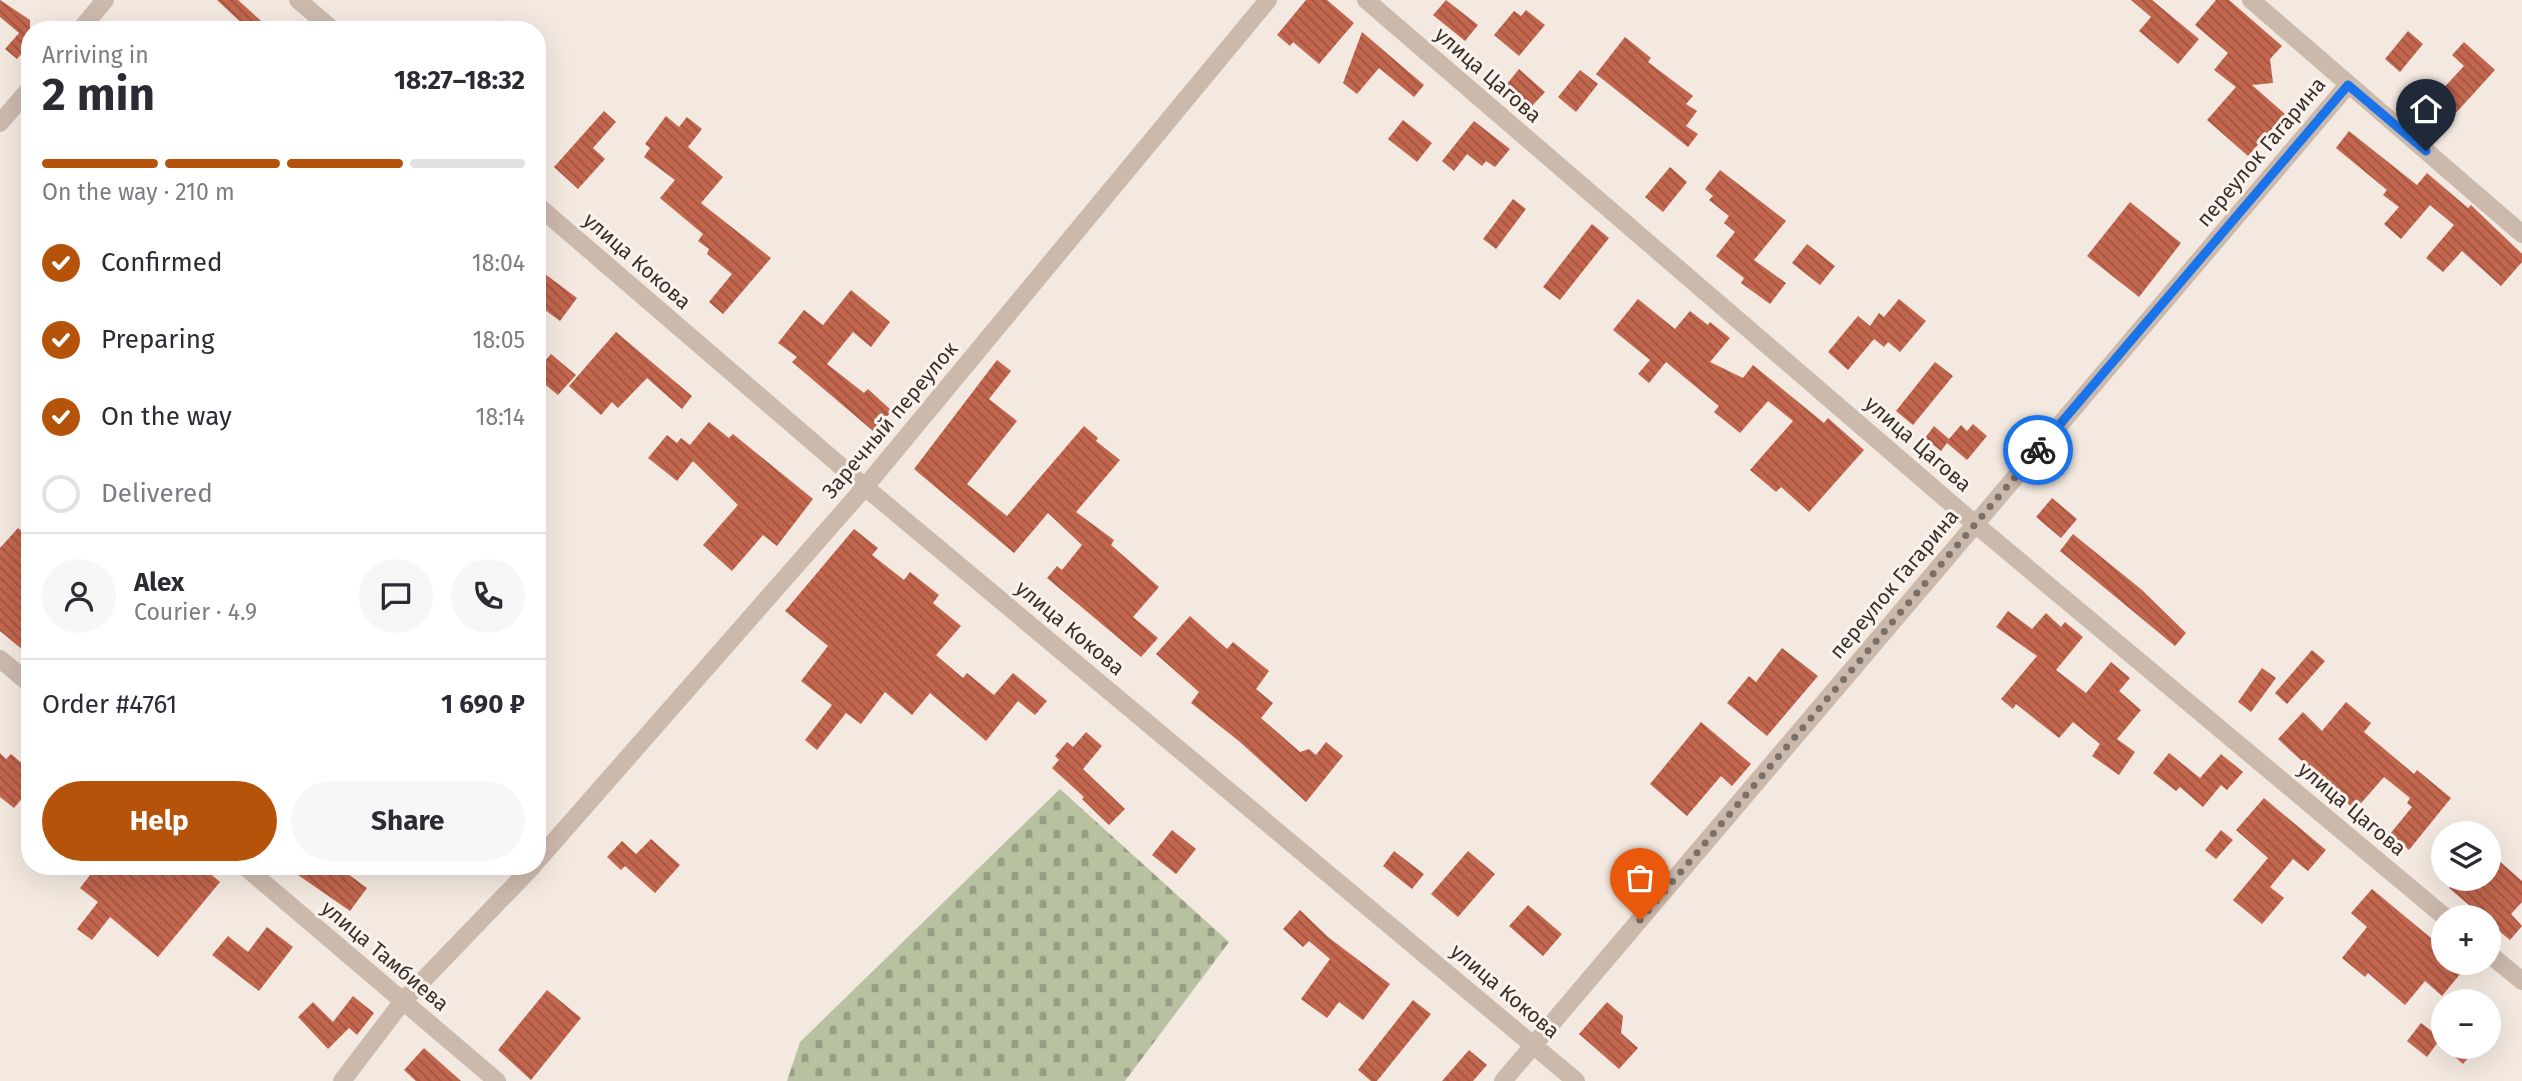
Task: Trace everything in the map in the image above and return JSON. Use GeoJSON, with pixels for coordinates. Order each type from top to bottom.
{"type":"FeatureCollection","features":[{"type":"Feature","properties":{"kind":"street"},"geometry":{"type":"LineString","coordinates":[[88,21],[105,0]]}},
{"type":"Feature","properties":{"kind":"street"},"geometry":{"type":"LineString","coordinates":[[298,0],[322,21]]}},
{"type":"Feature","properties":{"kind":"street","name":"Заречный переулок"},"geometry":{"type":"LineString","coordinates":[[546,851],[864,486],[1268,0]]}},
{"type":"Feature","properties":{"kind":"street","name":"улица Цагова"},"geometry":{"type":"LineString","coordinates":[[1366,0],[1975,523],[2431,905]]}},
{"type":"Feature","properties":{"kind":"street"},"geometry":{"type":"LineString","coordinates":[[2251,0],[2522,234]]}},
{"type":"Feature","properties":{"kind":"street","name":"переулок Гагарина"},"geometry":{"type":"LineString","coordinates":[[1503,1081],[2348,85]]}},
{"type":"Feature","properties":{"kind":"street"},"geometry":{"type":"LineString","coordinates":[[0,122],[21,98]]}},
{"type":"Feature","properties":{"kind":"street","name":"улица Кокова"},"geometry":{"type":"LineString","coordinates":[[546,213],[864,486],[1576,1081]]}},
{"type":"Feature","properties":{"kind":"street"},"geometry":{"type":"LineString","coordinates":[[0,659],[21,676]]}},
{"type":"Feature","properties":{"kind":"street","name":"улица Тамбиева"},"geometry":{"type":"LineString","coordinates":[[255,875],[497,1081]]}},
{"type":"Feature","properties":{"kind":"street"},"geometry":{"type":"LineString","coordinates":[[342,1081],[403,1001],[524,875]]}},
{"type":"Feature","properties":{"kind":"street"},"geometry":{"type":"LineString","coordinates":[[2501,964],[2522,981]]}},
{"type":"Feature","properties":{"kind":"green space"},"geometry":{"type":"Polygon","coordinates":[[[1060,789],[1229,942],[1125,1081],[787,1081],[800,1042],[1060,789]]]}},
{"type":"Feature","properties":{"kind":"building"},"geometry":{"type":"Polygon","coordinates":[[[0,0],[30,20],[21,21],[21,54],[17,59],[5,49],[19,33],[0,17],[0,0]]]}},
{"type":"Feature","properties":{"kind":"building"},"geometry":{"type":"Polygon","coordinates":[[[217,0],[238,0],[261,21],[239,21],[217,0]]]}},
{"type":"Feature","properties":{"kind":"building"},"geometry":{"type":"Polygon","coordinates":[[[1306,0],[1327,0],[1354,23],[1319,64],[1293,42],[1290,46],[1277,35],[1306,0]]]}},
{"type":"Feature","properties":{"kind":"building"},"geometry":{"type":"Polygon","coordinates":[[[1446,0],[1478,25],[1465,41],[1433,15],[1446,0]]]}},
{"type":"Feature","properties":{"kind":"building"},"geometry":{"type":"Polygon","coordinates":[[[2131,0],[2152,0],[2199,39],[2178,64],[2139,31],[2151,17],[2131,0]]]}},
{"type":"Feature","properties":{"kind":"building"},"geometry":{"type":"Polygon","coordinates":[[[2216,0],[2229,0],[2282,46],[2270,59],[2273,83],[2252,85],[2285,114],[2248,156],[2207,120],[2236,87],[2214,70],[2228,53],[2195,25],[2216,0]]]}},
{"type":"Feature","properties":{"kind":"building"},"geometry":{"type":"Polygon","coordinates":[[[1526,10],[1545,25],[1519,56],[1494,35],[1514,11],[1521,16],[1526,10]]]}},
{"type":"Feature","properties":{"kind":"building"},"geometry":{"type":"Polygon","coordinates":[[[2408,31],[2423,44],[2400,72],[2385,59],[2408,31]]]}},
{"type":"Feature","properties":{"kind":"building"},"geometry":{"type":"Polygon","coordinates":[[[1362,32],[1424,85],[1414,97],[1379,68],[1357,94],[1343,83],[1362,32]]]}},
{"type":"Feature","properties":{"kind":"building"},"geometry":{"type":"Polygon","coordinates":[[[1625,37],[1651,58],[1648,62],[1693,96],[1686,104],[1697,111],[1686,126],[1698,134],[1688,147],[1596,74],[1625,37]]]}},
{"type":"Feature","properties":{"kind":"building"},"geometry":{"type":"Polygon","coordinates":[[[2464,42],[2495,70],[2444,126],[2425,108],[2464,66],[2452,55],[2464,42]]]}},
{"type":"Feature","properties":{"kind":"building"},"geometry":{"type":"Polygon","coordinates":[[[1519,69],[1545,92],[1532,106],[1507,84],[1519,69]]]}},
{"type":"Feature","properties":{"kind":"building"},"geometry":{"type":"Polygon","coordinates":[[[1580,70],[1598,84],[1576,112],[1558,97],[1580,70]]]}},
{"type":"Feature","properties":{"kind":"building"},"geometry":{"type":"Polygon","coordinates":[[[604,111],[616,122],[593,148],[605,159],[578,189],[554,167],[604,111]]]}},
{"type":"Feature","properties":{"kind":"building"},"geometry":{"type":"Polygon","coordinates":[[[666,116],[679,127],[687,117],[702,129],[688,147],[723,177],[701,203],[771,258],[723,314],[709,302],[732,274],[707,254],[709,249],[698,241],[703,234],[660,198],[675,180],[644,157],[650,148],[645,144],[666,116]]]}},
{"type":"Feature","properties":{"kind":"building"},"geometry":{"type":"Polygon","coordinates":[[[1403,120],[1432,143],[1417,162],[1388,139],[1403,120]]]}},
{"type":"Feature","properties":{"kind":"building"},"geometry":{"type":"Polygon","coordinates":[[[1474,121],[1510,149],[1495,167],[1486,161],[1482,166],[1467,154],[1454,171],[1442,161],[1474,121]]]}},
{"type":"Feature","properties":{"kind":"building"},"geometry":{"type":"Polygon","coordinates":[[[2349,131],[2417,185],[2427,173],[2468,208],[2471,205],[2522,254],[2522,262],[2501,286],[2462,251],[2443,272],[2426,258],[2454,225],[2430,205],[2401,239],[2384,224],[2399,207],[2383,195],[2387,190],[2336,148],[2349,131]]]}},
{"type":"Feature","properties":{"kind":"building"},"geometry":{"type":"Polygon","coordinates":[[[1670,167],[1687,182],[1663,212],[1645,197],[1670,167]]]}},
{"type":"Feature","properties":{"kind":"building"},"geometry":{"type":"Polygon","coordinates":[[[1720,170],[1786,221],[1754,260],[1786,283],[1770,304],[1741,283],[1744,278],[1716,256],[1735,232],[1724,223],[1729,216],[1709,200],[1713,196],[1705,189],[1720,170]]]}},
{"type":"Feature","properties":{"kind":"building"},"geometry":{"type":"Polygon","coordinates":[[[1513,199],[1526,209],[1496,249],[1483,239],[1513,199]]]}},
{"type":"Feature","properties":{"kind":"building"},"geometry":{"type":"Polygon","coordinates":[[[2130,202],[2181,243],[2139,297],[2087,256],[2130,202]]]}},
{"type":"Feature","properties":{"kind":"building"},"geometry":{"type":"Polygon","coordinates":[[[1592,224],[1609,238],[1560,300],[1543,287],[1592,224]]]}},
{"type":"Feature","properties":{"kind":"building"},"geometry":{"type":"Polygon","coordinates":[[[1807,244],[1835,266],[1820,285],[1792,263],[1807,244]]]}},
{"type":"Feature","properties":{"kind":"building"},"geometry":{"type":"Polygon","coordinates":[[[546,275],[577,298],[560,321],[546,311],[546,275]]]}},
{"type":"Feature","properties":{"kind":"building"},"geometry":{"type":"Polygon","coordinates":[[[851,290],[890,322],[871,347],[853,332],[827,364],[864,393],[868,389],[892,411],[873,431],[792,362],[797,357],[778,343],[804,310],[823,325],[851,290]]]}},
{"type":"Feature","properties":{"kind":"building"},"geometry":{"type":"Polygon","coordinates":[[[1638,299],[1675,329],[1690,311],[1708,325],[1710,322],[1730,338],[1710,362],[1743,378],[1753,365],[1824,423],[1828,418],[1864,450],[1809,512],[1781,487],[1776,492],[1750,470],[1793,421],[1768,401],[1740,433],[1714,412],[1719,406],[1666,362],[1649,383],[1638,374],[1650,360],[1613,330],[1638,299]]]}},
{"type":"Feature","properties":{"kind":"building"},"geometry":{"type":"Polygon","coordinates":[[[1899,299],[1926,321],[1900,352],[1888,342],[1884,347],[1874,339],[1848,370],[1828,352],[1858,316],[1870,326],[1879,313],[1884,317],[1899,299]]]}},
{"type":"Feature","properties":{"kind":"building"},"geometry":{"type":"Polygon","coordinates":[[[616,332],[692,396],[682,409],[647,378],[618,408],[612,402],[601,415],[569,386],[616,332]]]}},
{"type":"Feature","properties":{"kind":"building"},"geometry":{"type":"Polygon","coordinates":[[[551,354],[576,375],[558,395],[546,385],[546,360],[551,354]]]}},
{"type":"Feature","properties":{"kind":"building"},"geometry":{"type":"Polygon","coordinates":[[[997,360],[1011,371],[989,399],[1017,421],[967,484],[1007,516],[1084,426],[1098,438],[1096,441],[1120,460],[1076,512],[1114,540],[1111,545],[1159,587],[1133,617],[1158,638],[1141,657],[1047,578],[1057,566],[1062,570],[1082,545],[1048,513],[1014,553],[914,469],[997,360]]]}},
{"type":"Feature","properties":{"kind":"building"},"geometry":{"type":"Polygon","coordinates":[[[1935,362],[1953,376],[1913,425],[1896,411],[1935,362]]]}},
{"type":"Feature","properties":{"kind":"building"},"geometry":{"type":"Polygon","coordinates":[[[709,422],[729,438],[733,434],[813,499],[777,546],[763,535],[732,571],[703,545],[738,505],[693,461],[677,481],[648,458],[667,435],[677,443],[681,438],[690,445],[709,422]]]}},
{"type":"Feature","properties":{"kind":"building"},"geometry":{"type":"Polygon","coordinates":[[[1973,424],[1987,436],[1967,460],[1947,443],[1941,451],[1925,438],[1934,426],[1949,439],[1961,425],[1967,431],[1973,424]]]}},
{"type":"Feature","properties":{"kind":"building"},"geometry":{"type":"Polygon","coordinates":[[[2052,498],[2077,519],[2061,538],[2036,517],[2052,498]]]}},
{"type":"Feature","properties":{"kind":"building"},"geometry":{"type":"Polygon","coordinates":[[[18,528],[21,530],[21,648],[0,631],[0,548],[18,528]]]}},
{"type":"Feature","properties":{"kind":"building"},"geometry":{"type":"Polygon","coordinates":[[[854,529],[878,548],[872,555],[904,580],[910,572],[939,595],[933,603],[961,626],[936,655],[963,678],[967,673],[994,695],[1013,673],[1047,701],[1035,715],[1018,701],[986,741],[930,693],[912,715],[885,692],[861,724],[846,713],[817,750],[805,740],[832,705],[801,681],[828,646],[785,611],[854,529]]]}},
{"type":"Feature","properties":{"kind":"building"},"geometry":{"type":"Polygon","coordinates":[[[2073,534],[2142,590],[2186,633],[2175,646],[2060,551],[2073,534]]]}},
{"type":"Feature","properties":{"kind":"building"},"geometry":{"type":"Polygon","coordinates":[[[2008,611],[2032,629],[2046,613],[2061,627],[2065,622],[2083,637],[2056,670],[2086,693],[2111,662],[2130,678],[2119,691],[2141,710],[2117,739],[2135,752],[2119,775],[2092,756],[2100,744],[2073,722],[2059,738],[2016,704],[2013,709],[2001,699],[2037,656],[1996,627],[2008,611]]]}},
{"type":"Feature","properties":{"kind":"building"},"geometry":{"type":"Polygon","coordinates":[[[1190,616],[1227,649],[1233,642],[1269,671],[1256,689],[1273,703],[1261,718],[1300,752],[1309,749],[1316,755],[1326,742],[1343,756],[1306,802],[1240,742],[1191,703],[1199,692],[1156,654],[1190,616]]]}},
{"type":"Feature","properties":{"kind":"building"},"geometry":{"type":"Polygon","coordinates":[[[1782,648],[1818,676],[1767,736],[1727,703],[1749,676],[1756,682],[1782,648]]]}},
{"type":"Feature","properties":{"kind":"building"},"geometry":{"type":"Polygon","coordinates":[[[2312,650],[2325,661],[2287,704],[2275,693],[2312,650]]]}},
{"type":"Feature","properties":{"kind":"building"},"geometry":{"type":"Polygon","coordinates":[[[2262,668],[2276,678],[2251,712],[2238,702],[2262,668]]]}},
{"type":"Feature","properties":{"kind":"building"},"geometry":{"type":"Polygon","coordinates":[[[2346,702],[2371,723],[2364,732],[2414,774],[2417,770],[2451,798],[2409,850],[2390,834],[2412,807],[2407,803],[2410,798],[2384,777],[2355,810],[2278,739],[2303,712],[2322,731],[2346,702]]]}},
{"type":"Feature","properties":{"kind":"building"},"geometry":{"type":"Polygon","coordinates":[[[1701,722],[1751,764],[1732,786],[1721,776],[1687,816],[1650,784],[1701,722]]]}},
{"type":"Feature","properties":{"kind":"building"},"geometry":{"type":"Polygon","coordinates":[[[1086,732],[1102,746],[1083,769],[1125,809],[1109,825],[1082,799],[1084,797],[1052,768],[1059,760],[1055,756],[1067,742],[1073,747],[1086,732]]]}},
{"type":"Feature","properties":{"kind":"building"},"geometry":{"type":"Polygon","coordinates":[[[0,753],[6,759],[11,754],[21,762],[21,800],[14,808],[0,797],[0,753]]]}},
{"type":"Feature","properties":{"kind":"building"},"geometry":{"type":"Polygon","coordinates":[[[2169,753],[2200,778],[2221,754],[2243,772],[2227,790],[2221,785],[2203,807],[2180,787],[2176,791],[2153,773],[2169,753]]]}},
{"type":"Feature","properties":{"kind":"building"},"geometry":{"type":"Polygon","coordinates":[[[2264,798],[2326,850],[2308,871],[2293,859],[2270,887],[2284,898],[2262,924],[2233,900],[2268,858],[2236,830],[2264,798]]]}},
{"type":"Feature","properties":{"kind":"building"},"geometry":{"type":"Polygon","coordinates":[[[1172,830],[1196,849],[1176,874],[1152,855],[1172,830]]]}},
{"type":"Feature","properties":{"kind":"building"},"geometry":{"type":"Polygon","coordinates":[[[2221,830],[2233,840],[2216,859],[2205,850],[2221,830]]]}},
{"type":"Feature","properties":{"kind":"building"},"geometry":{"type":"Polygon","coordinates":[[[651,839],[680,865],[655,893],[625,866],[621,870],[607,857],[622,841],[636,854],[651,839]]]}},
{"type":"Feature","properties":{"kind":"building"},"geometry":{"type":"Polygon","coordinates":[[[1394,851],[1424,874],[1412,889],[1383,866],[1394,851]]]}},
{"type":"Feature","properties":{"kind":"building"},"geometry":{"type":"Polygon","coordinates":[[[1468,851],[1495,874],[1458,917],[1431,894],[1468,851]]]}},
{"type":"Feature","properties":{"kind":"building"},"geometry":{"type":"Polygon","coordinates":[[[2501,862],[2522,881],[2522,902],[2511,914],[2522,926],[2510,940],[2501,933],[2501,905],[2469,905],[2453,891],[2501,891],[2501,862]]]}},
{"type":"Feature","properties":{"kind":"building"},"geometry":{"type":"Polygon","coordinates":[[[90,875],[212,875],[220,882],[158,957],[110,917],[92,940],[77,929],[98,902],[80,888],[90,875]]]}},
{"type":"Feature","properties":{"kind":"building"},"geometry":{"type":"Polygon","coordinates":[[[298,875],[349,875],[367,888],[350,911],[298,875]]]}},
{"type":"Feature","properties":{"kind":"building"},"geometry":{"type":"Polygon","coordinates":[[[2372,889],[2431,938],[2431,975],[2459,975],[2448,989],[2434,989],[2425,981],[2405,1005],[2368,973],[2365,977],[2342,958],[2367,927],[2351,913],[2372,889]]]}},
{"type":"Feature","properties":{"kind":"building"},"geometry":{"type":"Polygon","coordinates":[[[1528,905],[1562,934],[1543,956],[1509,926],[1528,905]]]}},
{"type":"Feature","properties":{"kind":"building"},"geometry":{"type":"Polygon","coordinates":[[[1300,910],[1328,937],[1390,984],[1363,1020],[1339,1002],[1327,1018],[1301,999],[1330,959],[1309,941],[1303,947],[1283,929],[1300,910]]]}},
{"type":"Feature","properties":{"kind":"building"},"geometry":{"type":"Polygon","coordinates":[[[267,927],[293,947],[259,991],[212,955],[228,936],[248,952],[267,927]]]}},
{"type":"Feature","properties":{"kind":"building"},"geometry":{"type":"Polygon","coordinates":[[[547,990],[581,1018],[531,1080],[498,1050],[547,990]]]}},
{"type":"Feature","properties":{"kind":"building"},"geometry":{"type":"Polygon","coordinates":[[[353,996],[374,1013],[357,1035],[349,1028],[328,1049],[298,1017],[313,1002],[333,1022],[353,996]]]}},
{"type":"Feature","properties":{"kind":"building"},"geometry":{"type":"Polygon","coordinates":[[[1413,1000],[1431,1014],[1377,1081],[1371,1081],[1358,1070],[1413,1000]]]}},
{"type":"Feature","properties":{"kind":"building"},"geometry":{"type":"Polygon","coordinates":[[[1607,1002],[1623,1016],[1621,1033],[1638,1048],[1619,1069],[1579,1034],[1607,1002]]]}},
{"type":"Feature","properties":{"kind":"building"},"geometry":{"type":"Polygon","coordinates":[[[2421,1023],[2431,1030],[2431,1052],[2427,1057],[2407,1041],[2421,1023]]]}},
{"type":"Feature","properties":{"kind":"building"},"geometry":{"type":"Polygon","coordinates":[[[424,1048],[461,1081],[416,1081],[404,1070],[424,1048]]]}},
{"type":"Feature","properties":{"kind":"building"},"geometry":{"type":"Polygon","coordinates":[[[1469,1050],[1487,1065],[1473,1081],[1442,1081],[1469,1050]]]}},
{"type":"Feature","properties":{"kind":"way so far"},"geometry":{"type":"LineString","coordinates":[[1640,920],[2038,450]]}},
{"type":"Feature","properties":{"kind":"route"},"geometry":{"type":"LineString","coordinates":[[2038,450],[2348,85],[2426,151]]}}]}
